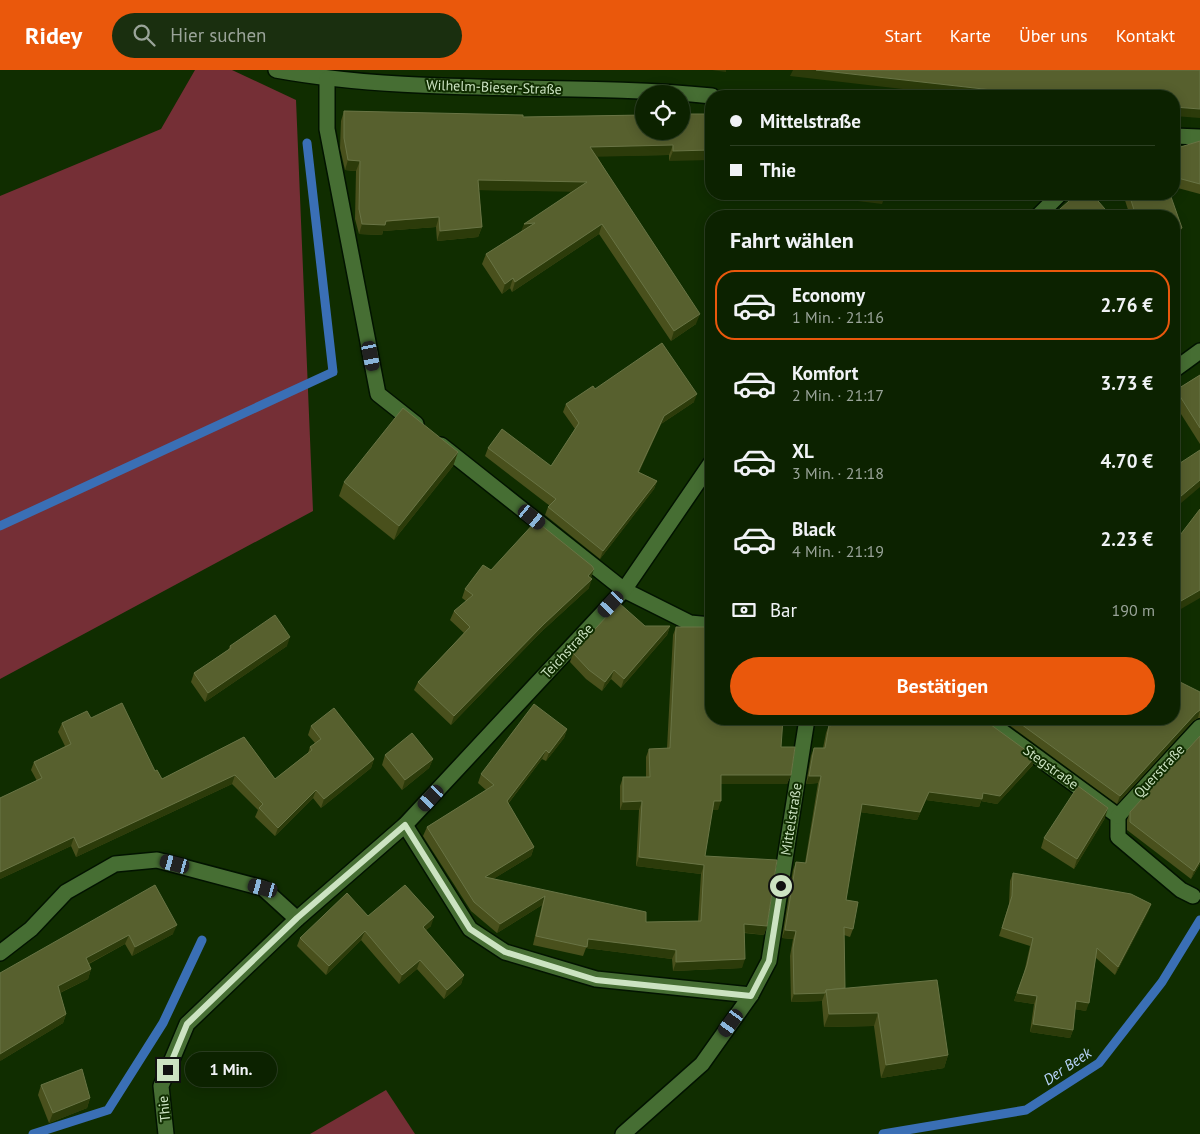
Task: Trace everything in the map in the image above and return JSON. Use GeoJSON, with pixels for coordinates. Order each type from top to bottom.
{"type":"FeatureCollection","features":[{"type":"Feature","properties":{"kind":"street","name":"Wilhelm-Bieser-Straße"},"geometry":{"type":"LineString","coordinates":[[276,70],[327,79],[422,85],[671,92],[705,95]]}},
{"type":"Feature","properties":{"kind":"street"},"geometry":{"type":"LineString","coordinates":[[327,79],[327,129],[378,394],[624,590],[690,623],[705,625]]}},
{"type":"Feature","properties":{"kind":"street"},"geometry":{"type":"LineString","coordinates":[[1180,136],[1200,136]]}},
{"type":"Feature","properties":{"kind":"street"},"geometry":{"type":"LineString","coordinates":[[1044,210],[1054,200]]}},
{"type":"Feature","properties":{"kind":"street"},"geometry":{"type":"LineString","coordinates":[[1180,366],[1200,351]]}},
{"type":"Feature","properties":{"kind":"street","name":"Teichstraße"},"geometry":{"type":"LineString","coordinates":[[405,825],[624,590],[705,472]]}},
{"type":"Feature","properties":{"kind":"street","name":"Mittelstraße"},"geometry":{"type":"LineString","coordinates":[[623,1134],[702,1064],[751,996],[769,961],[807,725]]}},
{"type":"Feature","properties":{"kind":"street","name":"Stegstraße"},"geometry":{"type":"LineString","coordinates":[[993,725],[1118,816]]}},
{"type":"Feature","properties":{"kind":"street","name":"Querstraße"},"geometry":{"type":"LineString","coordinates":[[1118,816],[1200,727]]}},
{"type":"Feature","properties":{"kind":"street"},"geometry":{"type":"LineString","coordinates":[[1118,816],[1118,837],[1181,890],[1194,896]]}},
{"type":"Feature","properties":{"kind":"street"},"geometry":{"type":"LineString","coordinates":[[405,825],[470,929],[505,952],[596,980],[751,996]]}},
{"type":"Feature","properties":{"kind":"street","name":"Thie"},"geometry":{"type":"LineString","coordinates":[[166,1134],[162,1086],[187,1024],[297,918],[405,825]]}},
{"type":"Feature","properties":{"kind":"street"},"geometry":{"type":"LineString","coordinates":[[0,953],[31,929],[66,892],[114,864],[157,860],[263,888],[297,918]]}},
{"type":"Feature","properties":{"kind":"shaded area"},"geometry":{"type":"Polygon","coordinates":[[[195,70],[232,70],[296,100],[313,511],[0,679],[0,196],[161,129],[195,70]]]}},
{"type":"Feature","properties":{"kind":"shaded area"},"geometry":{"type":"Polygon","coordinates":[[[386,1090],[415,1134],[310,1134],[386,1090]]]}},
{"type":"Feature","properties":{"kind":"building"},"geometry":{"type":"Polygon","coordinates":[[[816,70],[1200,70],[1200,109],[1180,107],[1180,90],[992,90],[816,70]]]}},
{"type":"Feature","properties":{"kind":"building"},"geometry":{"type":"Polygon","coordinates":[[[344,111],[523,115],[523,117],[635,115],[635,140],[690,140],[690,114],[705,114],[705,150],[673,151],[673,145],[590,147],[700,314],[674,331],[602,224],[515,282],[513,278],[505,284],[486,254],[535,223],[524,224],[587,182],[478,180],[482,227],[440,231],[439,217],[386,221],[385,225],[362,224],[359,209],[360,161],[348,160],[344,138],[344,111]]]}},
{"type":"Feature","properties":{"kind":"building"},"geometry":{"type":"Polygon","coordinates":[[[1200,141],[1200,184],[1180,179],[1180,147],[1200,141]]]}},
{"type":"Feature","properties":{"kind":"building"},"geometry":{"type":"Polygon","coordinates":[[[1070,200],[1097,200],[1106,210],[1059,210],[1070,200]]]}},
{"type":"Feature","properties":{"kind":"building"},"geometry":{"type":"Polygon","coordinates":[[[1131,200],[1172,200],[1176,210],[1134,210],[1131,200]]]}},
{"type":"Feature","properties":{"kind":"building"},"geometry":{"type":"Polygon","coordinates":[[[662,343],[697,394],[664,416],[638,472],[657,481],[603,551],[548,507],[556,499],[488,448],[502,429],[551,466],[579,423],[566,404],[593,386],[595,389],[662,343]]]}},
{"type":"Feature","properties":{"kind":"building"},"geometry":{"type":"Polygon","coordinates":[[[1200,375],[1200,428],[1180,396],[1180,388],[1200,375]]]}},
{"type":"Feature","properties":{"kind":"building"},"geometry":{"type":"Polygon","coordinates":[[[403,408],[458,452],[399,526],[344,482],[403,408]]]}},
{"type":"Feature","properties":{"kind":"building"},"geometry":{"type":"Polygon","coordinates":[[[1200,450],[1200,480],[1180,497],[1180,463],[1200,450]]]}},
{"type":"Feature","properties":{"kind":"building"},"geometry":{"type":"Polygon","coordinates":[[[1200,509],[1200,590],[1180,602],[1180,535],[1200,509]]]}},
{"type":"Feature","properties":{"kind":"building"},"geometry":{"type":"Polygon","coordinates":[[[536,521],[592,566],[594,569],[588,576],[592,579],[544,624],[454,716],[418,682],[470,627],[454,611],[473,595],[465,589],[483,565],[491,570],[536,521]]]}},
{"type":"Feature","properties":{"kind":"building"},"geometry":{"type":"Polygon","coordinates":[[[619,603],[645,626],[670,626],[624,679],[614,670],[605,682],[589,670],[573,653],[619,603]]]}},
{"type":"Feature","properties":{"kind":"building"},"geometry":{"type":"Polygon","coordinates":[[[275,615],[290,637],[208,693],[194,673],[275,615]]]}},
{"type":"Feature","properties":{"kind":"building"},"geometry":{"type":"Polygon","coordinates":[[[676,627],[705,627],[705,725],[783,725],[781,747],[795,747],[791,775],[721,775],[721,801],[714,801],[705,856],[777,860],[767,926],[744,924],[745,959],[676,962],[676,950],[588,939],[587,947],[536,936],[545,896],[500,924],[474,902],[427,827],[494,785],[481,774],[534,704],[567,729],[549,753],[546,750],[507,801],[534,847],[485,877],[646,912],[646,922],[701,921],[704,865],[639,857],[642,801],[623,802],[623,777],[650,777],[649,749],[670,748],[676,627]]]}},
{"type":"Feature","properties":{"kind":"building"},"geometry":{"type":"Polygon","coordinates":[[[1180,682],[1200,692],[1200,710],[1120,796],[1022,725],[1180,725],[1180,682]]]}},
{"type":"Feature","properties":{"kind":"building"},"geometry":{"type":"Polygon","coordinates":[[[122,703],[155,771],[157,770],[162,779],[244,737],[275,779],[312,750],[310,747],[321,739],[311,726],[334,708],[374,759],[324,799],[316,790],[278,828],[259,808],[263,804],[235,775],[79,848],[74,837],[0,872],[0,798],[42,778],[34,762],[71,744],[62,723],[87,711],[91,718],[122,703]]]}},
{"type":"Feature","properties":{"kind":"building"},"geometry":{"type":"Polygon","coordinates":[[[829,725],[991,725],[1035,757],[1000,796],[983,793],[982,799],[929,792],[920,812],[862,804],[846,900],[858,902],[853,929],[844,927],[845,988],[826,990],[825,993],[794,994],[793,948],[796,931],[785,930],[796,862],[806,863],[821,776],[809,776],[814,748],[825,748],[829,725]]]}},
{"type":"Feature","properties":{"kind":"building"},"geometry":{"type":"Polygon","coordinates":[[[412,733],[433,759],[405,780],[385,755],[412,733]]]}},
{"type":"Feature","properties":{"kind":"building"},"geometry":{"type":"Polygon","coordinates":[[[1200,736],[1200,861],[1194,871],[1130,822],[1130,812],[1200,736]]]}},
{"type":"Feature","properties":{"kind":"building"},"geometry":{"type":"Polygon","coordinates":[[[1078,786],[1108,808],[1077,859],[1044,838],[1078,786]]]}},
{"type":"Feature","properties":{"kind":"building"},"geometry":{"type":"Polygon","coordinates":[[[1013,873],[1131,894],[1151,904],[1118,967],[1097,948],[1089,1003],[1076,1001],[1073,1030],[1033,1024],[1037,996],[1017,993],[1027,965],[1033,938],[1002,928],[1012,896],[1013,873]]]}},
{"type":"Feature","properties":{"kind":"building"},"geometry":{"type":"Polygon","coordinates":[[[155,885],[177,925],[135,947],[129,935],[86,958],[91,969],[58,986],[66,1014],[0,1054],[0,973],[155,885]]]}},
{"type":"Feature","properties":{"kind":"building"},"geometry":{"type":"Polygon","coordinates":[[[405,885],[434,917],[423,927],[464,975],[447,990],[420,960],[402,975],[365,931],[329,966],[300,938],[347,893],[368,916],[405,885]]]}},
{"type":"Feature","properties":{"kind":"building"},"geometry":{"type":"Polygon","coordinates":[[[937,980],[948,1055],[886,1065],[878,1013],[829,1014],[826,990],[937,980]]]}},
{"type":"Feature","properties":{"kind":"building"},"geometry":{"type":"Polygon","coordinates":[[[82,1069],[90,1098],[53,1113],[41,1085],[82,1069]]]}},
{"type":"Feature","properties":{"kind":"waterway"},"geometry":{"type":"LineString","coordinates":[[0,526],[333,372],[307,143]]}},
{"type":"Feature","properties":{"kind":"waterway","name":"Der Beek"},"geometry":{"type":"LineString","coordinates":[[883,1134],[1026,1110],[1099,1063],[1162,982],[1200,920]]}},
{"type":"Feature","properties":{"kind":"waterway"},"geometry":{"type":"LineString","coordinates":[[33,1134],[108,1110],[163,1023],[202,940]]}},
{"type":"Feature","properties":{"kind":"route"},"geometry":{"type":"LineString","coordinates":[[168,1070],[187,1024],[297,918],[405,825],[470,929],[505,952],[596,980],[751,996],[769,961],[781,886]]}}]}
